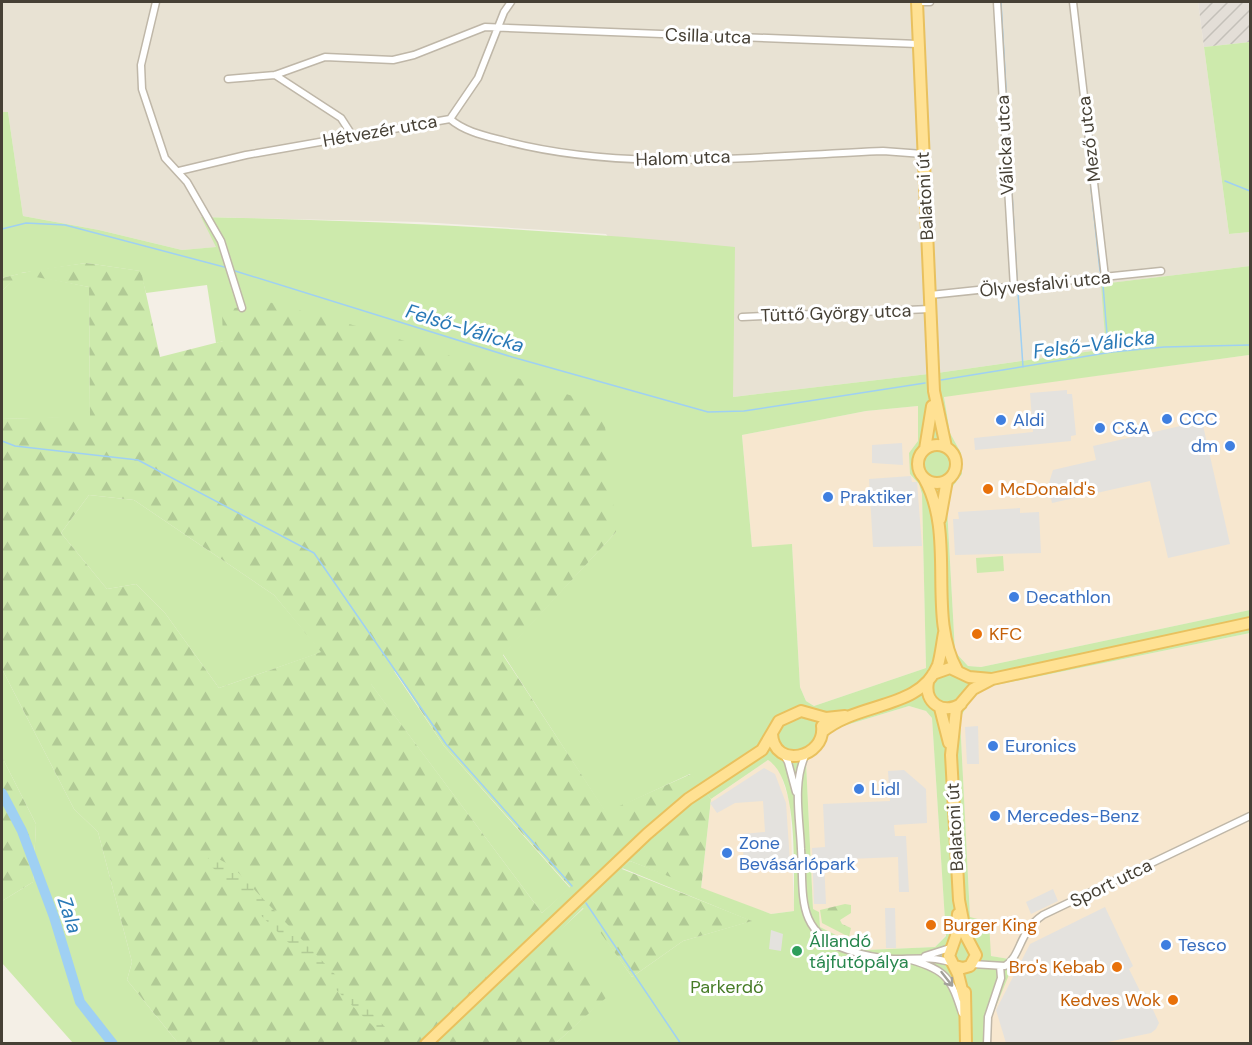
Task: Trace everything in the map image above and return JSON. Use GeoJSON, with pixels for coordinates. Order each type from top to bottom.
{"type":"FeatureCollection","features":[{"type":"Feature","properties":{"kind":"main road","name":"Balatoni út"},"geometry":{"type":"LineString","coordinates":[[916,2],[934,391],[946,447]]}},
{"type":"Feature","properties":{"kind":"main road","name":"Balatoni út"},"geometry":{"type":"LineString","coordinates":[[925,449],[934,391]]}},
{"type":"Feature","properties":{"kind":"main road"},"geometry":{"type":"LineString","coordinates":[[940,522],[918,463],[925,449],[935,445],[946,447],[956,462],[955,470],[947,480],[940,522],[945,627],[952,662],[968,685],[964,700]]}},
{"type":"Feature","properties":{"kind":"main road"},"geometry":{"type":"LineString","coordinates":[[924,478],[937,483],[947,480]]}},
{"type":"Feature","properties":{"kind":"main road"},"geometry":{"type":"LineString","coordinates":[[426,1044],[647,834],[688,799],[762,750],[776,724],[789,715],[801,711],[814,716],[845,716],[902,699],[942,668],[969,677],[992,679],[1251,622]]}},
{"type":"Feature","properties":{"kind":"main road"},"geometry":{"type":"LineString","coordinates":[[936,704],[927,690],[939,660],[945,627]]}},
{"type":"Feature","properties":{"kind":"main road"},"geometry":{"type":"LineString","coordinates":[[902,699],[936,704],[951,709],[992,679]]}},
{"type":"Feature","properties":{"kind":"main road","name":"Balatoni út"},"geometry":{"type":"LineString","coordinates":[[964,700],[955,716],[951,755],[959,900],[968,942],[976,951],[964,998],[966,1044]]}},
{"type":"Feature","properties":{"kind":"main road","name":"Balatoni út"},"geometry":{"type":"LineString","coordinates":[[936,704],[951,755]]}},
{"type":"Feature","properties":{"kind":"main road"},"geometry":{"type":"LineString","coordinates":[[750,759],[782,754],[792,757],[806,754],[819,744],[822,732],[820,723],[814,716]]}},
{"type":"Feature","properties":{"kind":"main road"},"geometry":{"type":"LineString","coordinates":[[822,732],[845,716]]}},
{"type":"Feature","properties":{"kind":"main road"},"geometry":{"type":"LineString","coordinates":[[772,734],[773,742],[782,754]]}},
{"type":"Feature","properties":{"kind":"main road","name":"Balatoni út"},"geometry":{"type":"LineString","coordinates":[[959,900],[949,956],[964,998]]}},
{"type":"Feature","properties":{"kind":"main road"},"geometry":{"type":"LineString","coordinates":[[952,945],[968,942]]}},
{"type":"Feature","properties":{"kind":"main road"},"geometry":{"type":"LineString","coordinates":[[953,964],[960,968],[971,965]]}},
{"type":"Feature","properties":{"kind":"street"},"geometry":{"type":"LineString","coordinates":[[156,2],[141,65],[142,89],[165,158],[179,171],[218,236],[242,308]]}},
{"type":"Feature","properties":{"kind":"street","name":"Hétvezér utca"},"geometry":{"type":"LineString","coordinates":[[179,171],[246,155],[450,119],[478,78],[498,28],[512,2]]}},
{"type":"Feature","properties":{"kind":"street"},"geometry":{"type":"LineString","coordinates":[[916,2],[930,2]]}},
{"type":"Feature","properties":{"kind":"street","name":"Válicka utca"},"geometry":{"type":"LineString","coordinates":[[997,2],[1014,288]]}},
{"type":"Feature","properties":{"kind":"street","name":"Mező utca"},"geometry":{"type":"LineString","coordinates":[[1073,2],[1105,277]]}},
{"type":"Feature","properties":{"kind":"street","name":"Csilla utca"},"geometry":{"type":"LineString","coordinates":[[228,79],[275,75],[325,57],[381,60],[404,58],[475,30],[498,28],[918,44]]}},
{"type":"Feature","properties":{"kind":"street"},"geometry":{"type":"LineString","coordinates":[[275,75],[341,118],[352,135]]}},
{"type":"Feature","properties":{"kind":"street","name":"Halom utca"},"geometry":{"type":"LineString","coordinates":[[450,119],[465,129],[530,148],[617,160],[883,151],[923,154]]}},
{"type":"Feature","properties":{"kind":"street","name":"Ölyvesfalvi utca"},"geometry":{"type":"LineString","coordinates":[[930,295],[1161,271]]}},
{"type":"Feature","properties":{"kind":"street","name":"Tüttő György utca"},"geometry":{"type":"LineString","coordinates":[[742,317],[930,309]]}},
{"type":"Feature","properties":{"kind":"street"},"geometry":{"type":"LineString","coordinates":[[782,754],[790,769],[799,801]]}},
{"type":"Feature","properties":{"kind":"street"},"geometry":{"type":"LineString","coordinates":[[806,754],[801,768],[799,801],[807,918],[815,933],[830,944],[870,957],[920,957],[953,964]]}},
{"type":"Feature","properties":{"kind":"street","name":"Sport utca"},"geometry":{"type":"LineString","coordinates":[[1000,966],[1010,963],[1026,929],[1043,915],[1251,816]]}},
{"type":"Feature","properties":{"kind":"street"},"geometry":{"type":"LineString","coordinates":[[920,957],[952,945]]}},
{"type":"Feature","properties":{"kind":"street"},"geometry":{"type":"LineString","coordinates":[[976,951],[992,964]]}},
{"type":"Feature","properties":{"kind":"street"},"geometry":{"type":"LineString","coordinates":[[904,958],[935,968],[946,975],[955,991],[965,1024]]}},
{"type":"Feature","properties":{"kind":"street"},"geometry":{"type":"LineString","coordinates":[[971,965],[1000,966],[1001,978],[988,1017],[987,1044]]}},
{"type":"Feature","properties":{"kind":"shaded area"},"geometry":{"type":"Polygon","coordinates":[[[2,2],[1198,2],[1229,234],[1250,232],[1250,266],[1102,284],[1106,349],[937,373],[733,397],[606,234],[421,222],[202,217],[217,247],[182,250],[99,230],[23,216],[8,112],[2,112],[2,2]]]}},
{"type":"Feature","properties":{"kind":"shaded area"},"geometry":{"type":"Polygon","coordinates":[[[1198,2],[1250,2],[1250,42],[1204,47],[1198,2]]]}},
{"type":"Feature","properties":{"kind":"shaded area"},"geometry":{"type":"Polygon","coordinates":[[[1249,355],[1250,610],[981,667],[968,666],[955,652],[947,507],[950,490],[962,474],[961,453],[950,433],[944,396],[1249,355]]]}},
{"type":"Feature","properties":{"kind":"shaded area"},"geometry":{"type":"Polygon","coordinates":[[[1067,390],[1067,394],[1072,394],[1076,435],[1071,436],[1071,441],[975,450],[974,438],[1033,432],[1030,393],[1067,390]]]}},
{"type":"Feature","properties":{"kind":"shaded area"},"geometry":{"type":"Polygon","coordinates":[[[918,406],[918,441],[910,474],[919,484],[922,494],[926,668],[814,706],[806,701],[800,687],[792,545],[752,547],[742,435],[866,411],[918,406]]]}},
{"type":"Feature","properties":{"kind":"shaded area"},"geometry":{"type":"Polygon","coordinates":[[[1202,421],[1230,544],[1168,558],[1150,481],[1052,503],[1048,486],[1053,470],[1096,460],[1093,446],[1202,421]]]}},
{"type":"Feature","properties":{"kind":"shaded area"},"geometry":{"type":"Polygon","coordinates":[[[902,443],[903,465],[872,463],[872,445],[902,443]]]}},
{"type":"Feature","properties":{"kind":"shaded area"},"geometry":{"type":"Polygon","coordinates":[[[911,476],[912,482],[917,482],[922,546],[873,547],[869,479],[911,476]]]}},
{"type":"Feature","properties":{"kind":"shaded area"},"geometry":{"type":"Polygon","coordinates":[[[1020,508],[1020,513],[1039,512],[1041,553],[955,555],[953,519],[959,519],[958,512],[1020,508]]]}},
{"type":"Feature","properties":{"kind":"shaded area"},"geometry":{"type":"Polygon","coordinates":[[[1250,633],[1250,1043],[989,1043],[988,1026],[1014,960],[991,956],[970,918],[960,718],[977,689],[1250,633]]]}},
{"type":"Feature","properties":{"kind":"shaded area"},"geometry":{"type":"Polygon","coordinates":[[[909,706],[926,711],[932,718],[946,935],[935,947],[866,950],[820,927],[819,912],[813,910],[806,762],[825,742],[830,730],[909,706]]]}},
{"type":"Feature","properties":{"kind":"shaded area"},"geometry":{"type":"Polygon","coordinates":[[[978,726],[979,764],[967,764],[965,727],[978,726]]]}},
{"type":"Feature","properties":{"kind":"shaded area"},"geometry":{"type":"Polygon","coordinates":[[[768,760],[778,766],[790,803],[794,911],[771,914],[701,889],[711,799],[768,760]]]}},
{"type":"Feature","properties":{"kind":"shaded area"},"geometry":{"type":"Polygon","coordinates":[[[764,768],[775,774],[786,803],[790,862],[744,864],[742,834],[765,832],[763,801],[735,803],[717,813],[710,803],[764,768]]]}},
{"type":"Feature","properties":{"kind":"shaded area"},"geometry":{"type":"Polygon","coordinates":[[[904,770],[926,789],[927,823],[894,825],[895,836],[906,836],[909,892],[899,892],[898,857],[824,860],[826,904],[814,904],[812,848],[825,847],[823,804],[890,801],[888,771],[904,770]]]}},
{"type":"Feature","properties":{"kind":"shaded area"},"geometry":{"type":"Polygon","coordinates":[[[1053,889],[1058,901],[1031,914],[1026,902],[1053,889]]]}},
{"type":"Feature","properties":{"kind":"shaded area"},"geometry":{"type":"Polygon","coordinates":[[[1105,907],[1133,966],[1129,969],[1141,993],[1145,992],[1159,1023],[1156,1029],[1151,1033],[1103,1043],[1006,1043],[996,1010],[1030,944],[1105,907]]]}},
{"type":"Feature","properties":{"kind":"shaded area"},"geometry":{"type":"Polygon","coordinates":[[[885,908],[895,908],[896,948],[886,948],[885,908]]]}},
{"type":"Feature","properties":{"kind":"shaded area"},"geometry":{"type":"Polygon","coordinates":[[[771,930],[783,934],[781,951],[769,949],[771,930]]]}},
{"type":"Feature","properties":{"kind":"green space"},"geometry":{"type":"Polygon","coordinates":[[[1250,42],[1250,232],[1229,234],[1204,47],[1250,42]]]}},
{"type":"Feature","properties":{"kind":"green space","name":"Parkerdő"},"geometry":{"type":"Polygon","coordinates":[[[2,112],[8,112],[23,216],[99,230],[182,250],[216,247],[201,217],[468,227],[602,235],[735,247],[733,397],[937,373],[1106,349],[1101,284],[1250,266],[1250,360],[1249,355],[944,397],[950,433],[961,453],[962,474],[950,490],[947,507],[955,652],[968,666],[981,667],[1250,610],[1250,633],[977,689],[960,718],[970,917],[989,922],[991,956],[1015,960],[988,1026],[989,1043],[556,1043],[606,997],[556,934],[584,908],[632,977],[683,941],[751,921],[622,868],[630,861],[771,914],[794,911],[794,853],[790,807],[778,771],[768,760],[711,799],[690,774],[606,813],[503,654],[616,532],[224,341],[216,343],[207,285],[146,293],[140,271],[86,263],[21,273],[89,287],[90,417],[2,419],[2,291],[19,274],[2,278],[2,112]],[[918,406],[866,411],[742,435],[752,547],[792,544],[800,687],[806,701],[814,706],[926,668],[922,494],[919,484],[910,474],[909,453],[918,441],[918,406]],[[909,706],[830,730],[825,742],[806,762],[813,909],[819,912],[820,927],[866,950],[935,947],[946,936],[932,718],[926,711],[909,706]]]}},
{"type":"Feature","properties":{"kind":"green space"},"geometry":{"type":"Polygon","coordinates":[[[86,263],[141,271],[160,357],[223,341],[222,311],[244,306],[254,298],[371,330],[603,406],[616,532],[503,655],[606,812],[691,774],[711,799],[701,889],[630,861],[622,869],[752,921],[683,941],[632,977],[583,908],[557,934],[607,997],[556,1043],[178,1043],[127,980],[132,962],[98,832],[74,809],[2,669],[2,419],[90,416],[89,287],[20,274],[2,291],[2,278],[35,270],[86,263]],[[89,495],[61,533],[107,589],[136,584],[165,613],[219,688],[321,652],[274,595],[134,500],[89,495]],[[395,671],[371,684],[542,913],[570,887],[444,746],[395,671]]]}},
{"type":"Feature","properties":{"kind":"green space"},"geometry":{"type":"Polygon","coordinates":[[[89,495],[134,500],[274,595],[322,652],[219,688],[165,613],[136,584],[107,589],[61,533],[89,495]]]}},
{"type":"Feature","properties":{"kind":"green space"},"geometry":{"type":"Polygon","coordinates":[[[1003,556],[1004,571],[977,573],[976,558],[1003,556]]]}},
{"type":"Feature","properties":{"kind":"green space"},"geometry":{"type":"Polygon","coordinates":[[[2,669],[74,809],[98,832],[132,962],[127,980],[178,1043],[73,1043],[2,963],[2,901],[33,882],[36,824],[2,757],[2,669]]]}},
{"type":"Feature","properties":{"kind":"green space"},"geometry":{"type":"Polygon","coordinates":[[[394,671],[444,746],[570,888],[542,913],[370,683],[394,671]]]}},
{"type":"Feature","properties":{"kind":"green space"},"geometry":{"type":"Polygon","coordinates":[[[2,757],[36,824],[33,882],[2,901],[2,757]]]}},
{"type":"Feature","properties":{"kind":"green space"},"geometry":{"type":"Polygon","coordinates":[[[211,855],[232,866],[386,1028],[379,1032],[206,861],[211,855]]]}},
{"type":"Feature","properties":{"kind":"green space"},"geometry":{"type":"Polygon","coordinates":[[[845,904],[851,905],[851,913],[840,920],[842,924],[851,928],[849,937],[822,923],[820,910],[845,904]]]}},
{"type":"Feature","properties":{"kind":"waterway"},"geometry":{"type":"LineString","coordinates":[[1001,2],[1017,280]]}},
{"type":"Feature","properties":{"kind":"waterway"},"geometry":{"type":"LineString","coordinates":[[1082,105],[1100,271]]}},
{"type":"Feature","properties":{"kind":"waterway"},"geometry":{"type":"LineString","coordinates":[[1225,181],[1250,191]]}},
{"type":"Feature","properties":{"kind":"waterway","name":"Felső-Válicka"},"geometry":{"type":"LineString","coordinates":[[2,229],[26,223],[65,225],[228,268]]}},
{"type":"Feature","properties":{"kind":"waterway","name":"Felső-Válicka"},"geometry":{"type":"LineString","coordinates":[[232,270],[512,357],[708,412],[744,411],[925,383]]}},
{"type":"Feature","properties":{"kind":"waterway"},"geometry":{"type":"LineString","coordinates":[[1103,285],[1108,346],[1111,351]]}},
{"type":"Feature","properties":{"kind":"waterway"},"geometry":{"type":"LineString","coordinates":[[1018,293],[1023,367]]}},
{"type":"Feature","properties":{"kind":"waterway","name":"Felső-Válicka"},"geometry":{"type":"LineString","coordinates":[[941,380],[1112,352],[1164,347],[1250,345]]}},
{"type":"Feature","properties":{"kind":"waterway"},"geometry":{"type":"LineString","coordinates":[[2,441],[15,446],[138,460],[314,553],[446,744],[572,886]]}},
{"type":"Feature","properties":{"kind":"waterway","name":"Zala"},"geometry":{"type":"LineString","coordinates":[[2,793],[22,831],[54,917],[80,1002],[113,1044]]}},
{"type":"Feature","properties":{"kind":"waterway"},"geometry":{"type":"LineString","coordinates":[[586,903],[681,1044]]}},
{"type":"Feature","properties":{"kind":"place","name":"CCC"},"geometry":{"type":"Point","coordinates":[1167,419]}},
{"type":"Feature","properties":{"kind":"place","name":"Aldi"},"geometry":{"type":"Point","coordinates":[1001,420]}},
{"type":"Feature","properties":{"kind":"place","name":"C&A"},"geometry":{"type":"Point","coordinates":[1100,428]}},
{"type":"Feature","properties":{"kind":"place","name":"dm"},"geometry":{"type":"Point","coordinates":[1230,446]}},
{"type":"Feature","properties":{"kind":"place","name":"McDonald's"},"geometry":{"type":"Point","coordinates":[988,489]}},
{"type":"Feature","properties":{"kind":"place","name":"Praktiker"},"geometry":{"type":"Point","coordinates":[828,497]}},
{"type":"Feature","properties":{"kind":"place","name":"Decathlon"},"geometry":{"type":"Point","coordinates":[1014,597]}},
{"type":"Feature","properties":{"kind":"place","name":"KFC"},"geometry":{"type":"Point","coordinates":[977,634]}},
{"type":"Feature","properties":{"kind":"place","name":"Euronics"},"geometry":{"type":"Point","coordinates":[993,746]}},
{"type":"Feature","properties":{"kind":"place","name":"Lidl"},"geometry":{"type":"Point","coordinates":[859,789]}},
{"type":"Feature","properties":{"kind":"place","name":"Mercedes-Benz"},"geometry":{"type":"Point","coordinates":[995,816]}},
{"type":"Feature","properties":{"kind":"place","name":"Zone Bevásárlópark"},"geometry":{"type":"Point","coordinates":[727,853]}},
{"type":"Feature","properties":{"kind":"place","name":"Burger King"},"geometry":{"type":"Point","coordinates":[931,925]}},
{"type":"Feature","properties":{"kind":"place","name":"Tesco"},"geometry":{"type":"Point","coordinates":[1166,945]}},
{"type":"Feature","properties":{"kind":"place","name":"Állandó tájfutópálya"},"geometry":{"type":"Point","coordinates":[797,951]}},
{"type":"Feature","properties":{"kind":"place","name":"Bro's Kebab"},"geometry":{"type":"Point","coordinates":[1117,967]}},
{"type":"Feature","properties":{"kind":"place","name":"Kedves Wok"},"geometry":{"type":"Point","coordinates":[1173,1000]}}]}
